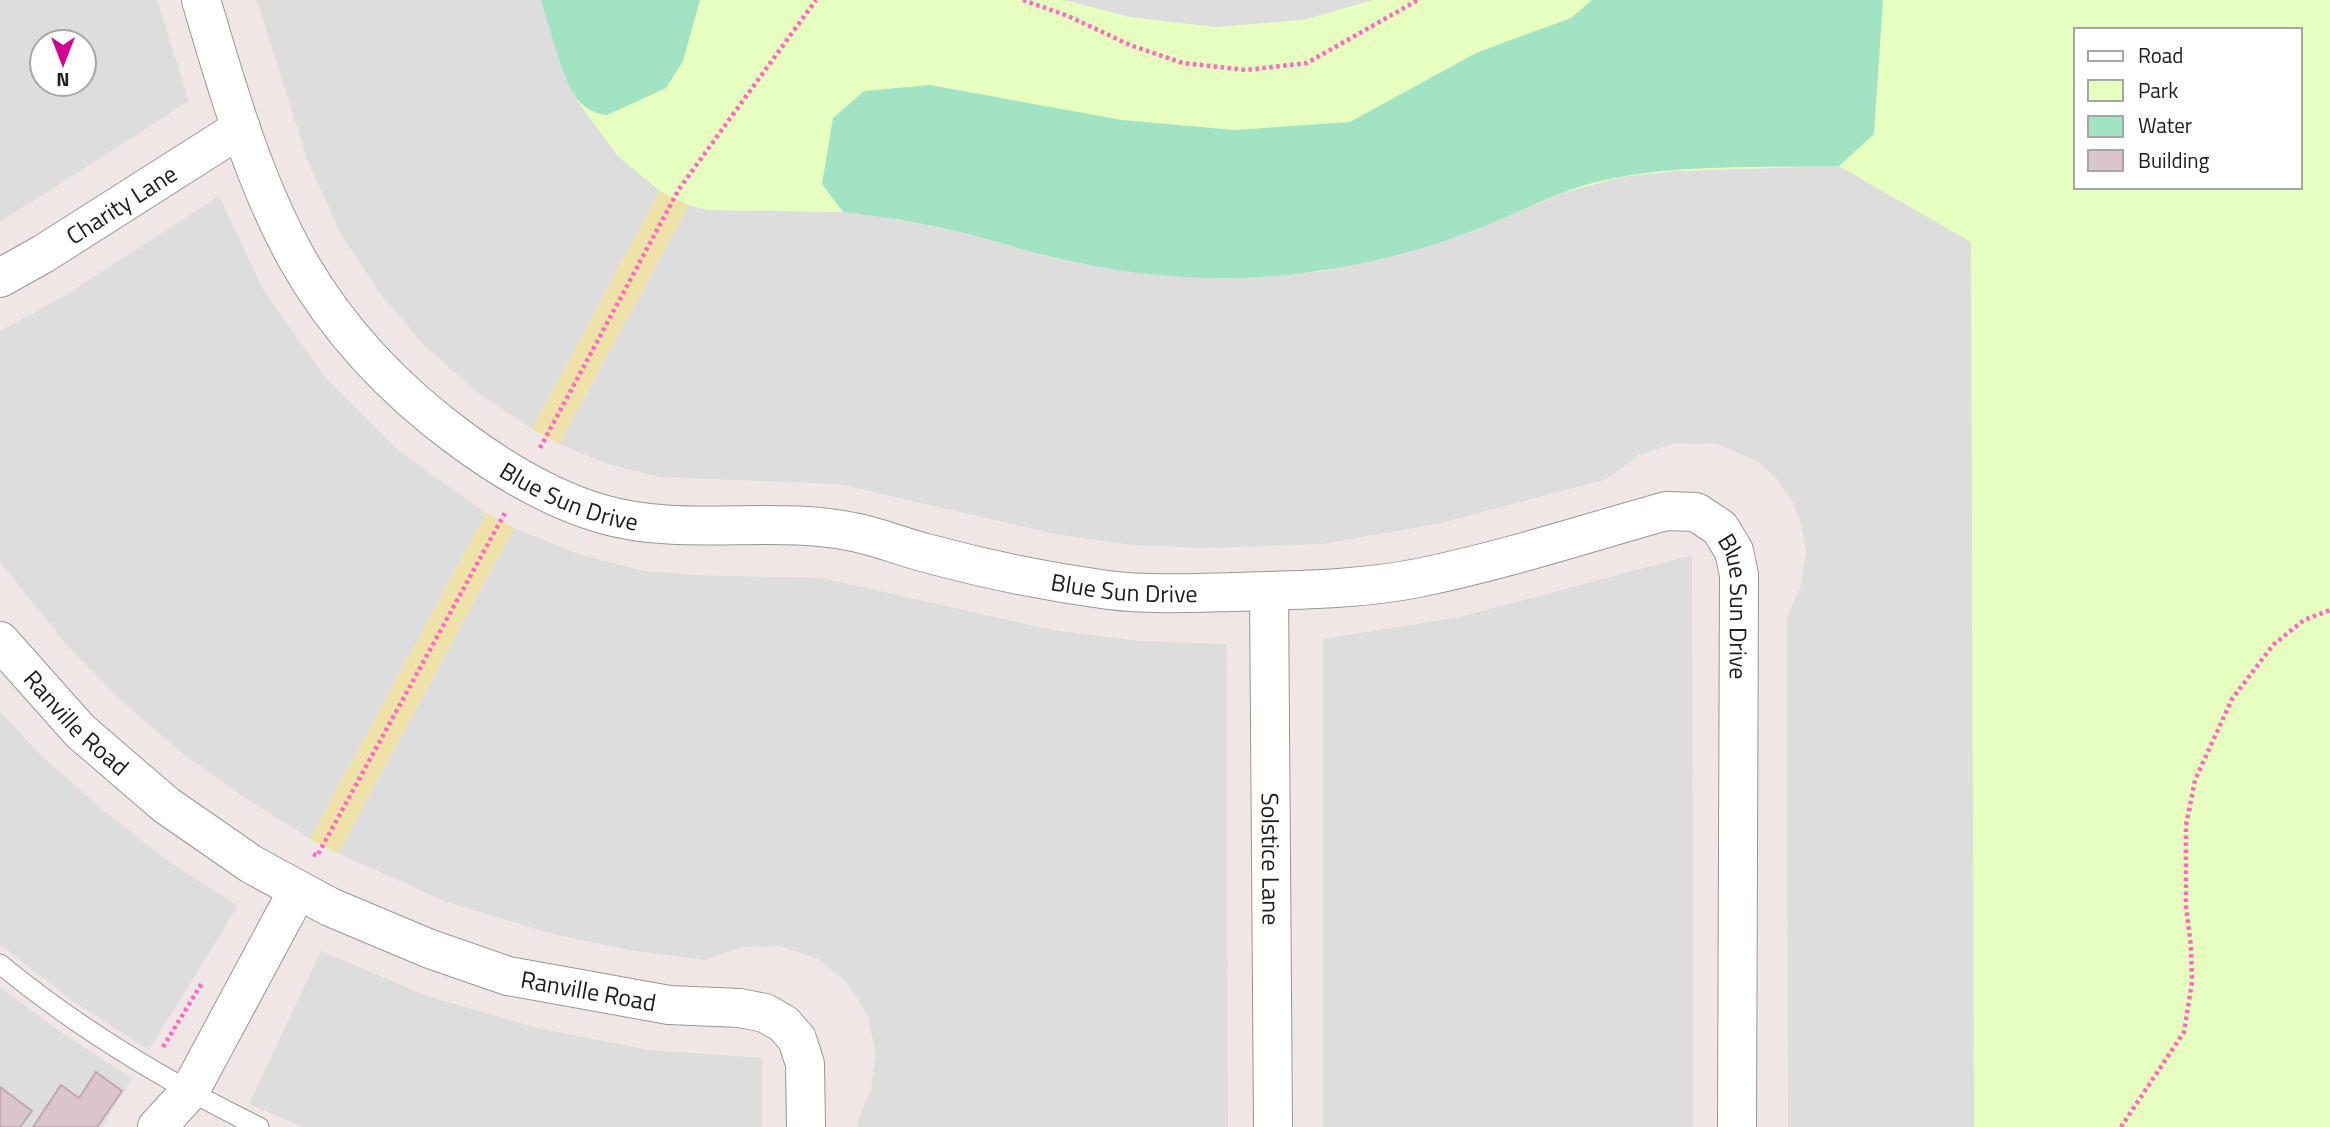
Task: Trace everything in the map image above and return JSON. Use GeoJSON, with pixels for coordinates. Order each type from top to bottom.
{"type":"FeatureCollection","features":[{"type":"Feature","properties":{"kind":"street","name":"Blue Sun Drive"},"geometry":{"type":"LineString","coordinates":[[201,0],[258,177],[296,258],[332,313],[377,368],[436,421],[500,468],[558,497],[604,515],[660,524],[811,527],[856,533],[942,557],[1028,576],[1112,590],[1195,593],[1291,591],[1417,578],[1666,511],[1696,512],[1720,528],[1734,551],[1739,575],[1737,1127]]}},
{"type":"Feature","properties":{"kind":"street","name":"Charity Lane"},"geometry":{"type":"LineString","coordinates":[[0,278],[43,254],[241,128]]}},
{"type":"Feature","properties":{"kind":"street","name":"Solstice Lane"},"geometry":{"type":"LineString","coordinates":[[1269,591],[1273,1127]]}},
{"type":"Feature","properties":{"kind":"street","name":"Ranville Road"},"geometry":{"type":"LineString","coordinates":[[0,641],[80,731],[166,805],[251,864],[330,907],[508,976],[669,1005],[765,1013],[784,1024],[797,1039],[804,1064],[806,1127]]}},
{"type":"Feature","properties":{"kind":"street"},"geometry":{"type":"LineString","coordinates":[[157,1127],[189,1109],[298,890]]}},
{"type":"Feature","properties":{"kind":"lane"},"geometry":{"type":"LineString","coordinates":[[0,964],[40,996],[139,1062],[189,1109],[259,1127]]}},
{"type":"Feature","properties":{"kind":"path"},"geometry":{"type":"LineString","coordinates":[[317,856],[679,190],[816,0]]}},
{"type":"Feature","properties":{"kind":"path"},"geometry":{"type":"LineString","coordinates":[[1023,0],[1068,16],[1130,45],[1183,62],[1246,70],[1307,62],[1418,0]]}},
{"type":"Feature","properties":{"kind":"path"},"geometry":{"type":"LineString","coordinates":[[2121,1127],[2184,1032],[2192,982],[2186,906],[2186,825],[2195,780],[2232,699],[2273,645],[2305,620],[2330,610]]}},
{"type":"Feature","properties":{"kind":"shaded area"},"geometry":{"type":"Polygon","coordinates":[[[0,0],[157,0],[189,101],[0,222],[0,0]]]}},
{"type":"Feature","properties":{"kind":"shaded area"},"geometry":{"type":"Polygon","coordinates":[[[257,0],[541,0],[560,61],[576,99],[618,156],[660,191],[532,429],[474,390],[423,344],[378,291],[341,234],[308,162],[257,0]]]}},
{"type":"Feature","properties":{"kind":"shaded area"},"geometry":{"type":"Polygon","coordinates":[[[1065,0],[1373,0],[1303,20],[1216,27],[1129,17],[1065,0]]]}},
{"type":"Feature","properties":{"kind":"shaded area"},"geometry":{"type":"Polygon","coordinates":[[[1839,166],[1972,242],[1974,1127],[1788,1127],[1787,617],[1801,586],[1806,551],[1801,524],[1792,500],[1777,479],[1757,461],[1717,444],[1675,443],[1638,455],[1607,479],[1437,524],[1322,544],[1206,548],[1131,545],[1055,534],[839,484],[659,477],[608,464],[559,444],[689,205],[708,210],[843,212],[870,215],[950,229],[1050,257],[1105,268],[1174,276],[1244,278],[1324,271],[1402,254],[1471,232],[1565,192],[1621,177],[1673,171],[1839,166]]]}},
{"type":"Feature","properties":{"kind":"shaded area"},"geometry":{"type":"Polygon","coordinates":[[[660,191],[689,205],[559,444],[532,429],[660,191]]]}},
{"type":"Feature","properties":{"kind":"shaded area"},"geometry":{"type":"Polygon","coordinates":[[[219,196],[264,291],[325,377],[399,451],[486,513],[310,839],[242,796],[179,751],[121,700],[66,644],[0,562],[0,331],[61,298],[219,196]]]}},
{"type":"Feature","properties":{"kind":"shaded area"},"geometry":{"type":"Polygon","coordinates":[[[486,513],[514,528],[338,853],[335,852],[310,839],[486,513]]]}},
{"type":"Feature","properties":{"kind":"shaded area"},"geometry":{"type":"Polygon","coordinates":[[[514,528],[578,554],[644,571],[822,578],[1052,630],[1140,641],[1227,644],[1228,1127],[858,1127],[858,1120],[871,1089],[876,1056],[868,1016],[846,981],[816,958],[780,946],[742,947],[705,960],[628,950],[552,934],[444,901],[338,853],[514,528]]]}},
{"type":"Feature","properties":{"kind":"shaded area"},"geometry":{"type":"Polygon","coordinates":[[[1692,555],[1693,1127],[1323,1127],[1323,639],[1460,617],[1692,555]]]}},
{"type":"Feature","properties":{"kind":"shaded area"},"geometry":{"type":"Polygon","coordinates":[[[0,712],[44,758],[105,812],[171,863],[238,906],[149,1050],[71,1000],[0,944],[0,712]]]}},
{"type":"Feature","properties":{"kind":"shaded area"},"geometry":{"type":"Polygon","coordinates":[[[321,951],[427,996],[537,1028],[649,1050],[762,1058],[762,1127],[303,1127],[249,1104],[321,951]]]}},
{"type":"Feature","properties":{"kind":"shaded area"},"geometry":{"type":"Polygon","coordinates":[[[0,987],[62,1033],[132,1078],[102,1127],[0,1127],[0,987]]]}},
{"type":"Feature","properties":{"kind":"green space"},"geometry":{"type":"Polygon","coordinates":[[[541,0],[1064,0],[1129,17],[1216,27],[1303,20],[1373,0],[2330,0],[2330,1127],[1974,1127],[1971,242],[1839,166],[1673,171],[1621,177],[1565,192],[1471,232],[1402,254],[1324,271],[1244,278],[1174,276],[1105,268],[1050,257],[950,229],[870,215],[843,212],[708,210],[689,205],[660,191],[618,156],[576,99],[560,61],[541,0]]]}},
{"type":"Feature","properties":{"kind":"water"},"geometry":{"type":"Polygon","coordinates":[[[541,0],[700,0],[683,61],[666,88],[607,115],[587,108],[573,92],[562,68],[541,0]]]}},
{"type":"Feature","properties":{"kind":"water"},"geometry":{"type":"Polygon","coordinates":[[[1592,0],[1883,0],[1874,134],[1839,166],[1683,169],[1621,177],[1576,188],[1470,232],[1402,254],[1332,269],[1259,277],[1153,275],[1059,259],[952,230],[843,212],[822,184],[833,118],[864,91],[930,85],[1122,120],[1234,130],[1350,122],[1476,53],[1571,18],[1592,0]]]}},
{"type":"Feature","properties":{"kind":"building"},"geometry":{"type":"Polygon","coordinates":[[[96,1072],[122,1091],[97,1127],[33,1127],[61,1085],[79,1098],[96,1072]]]}},
{"type":"Feature","properties":{"kind":"building"},"geometry":{"type":"Polygon","coordinates":[[[0,1087],[32,1111],[20,1127],[0,1127],[0,1087]]]}}]}
